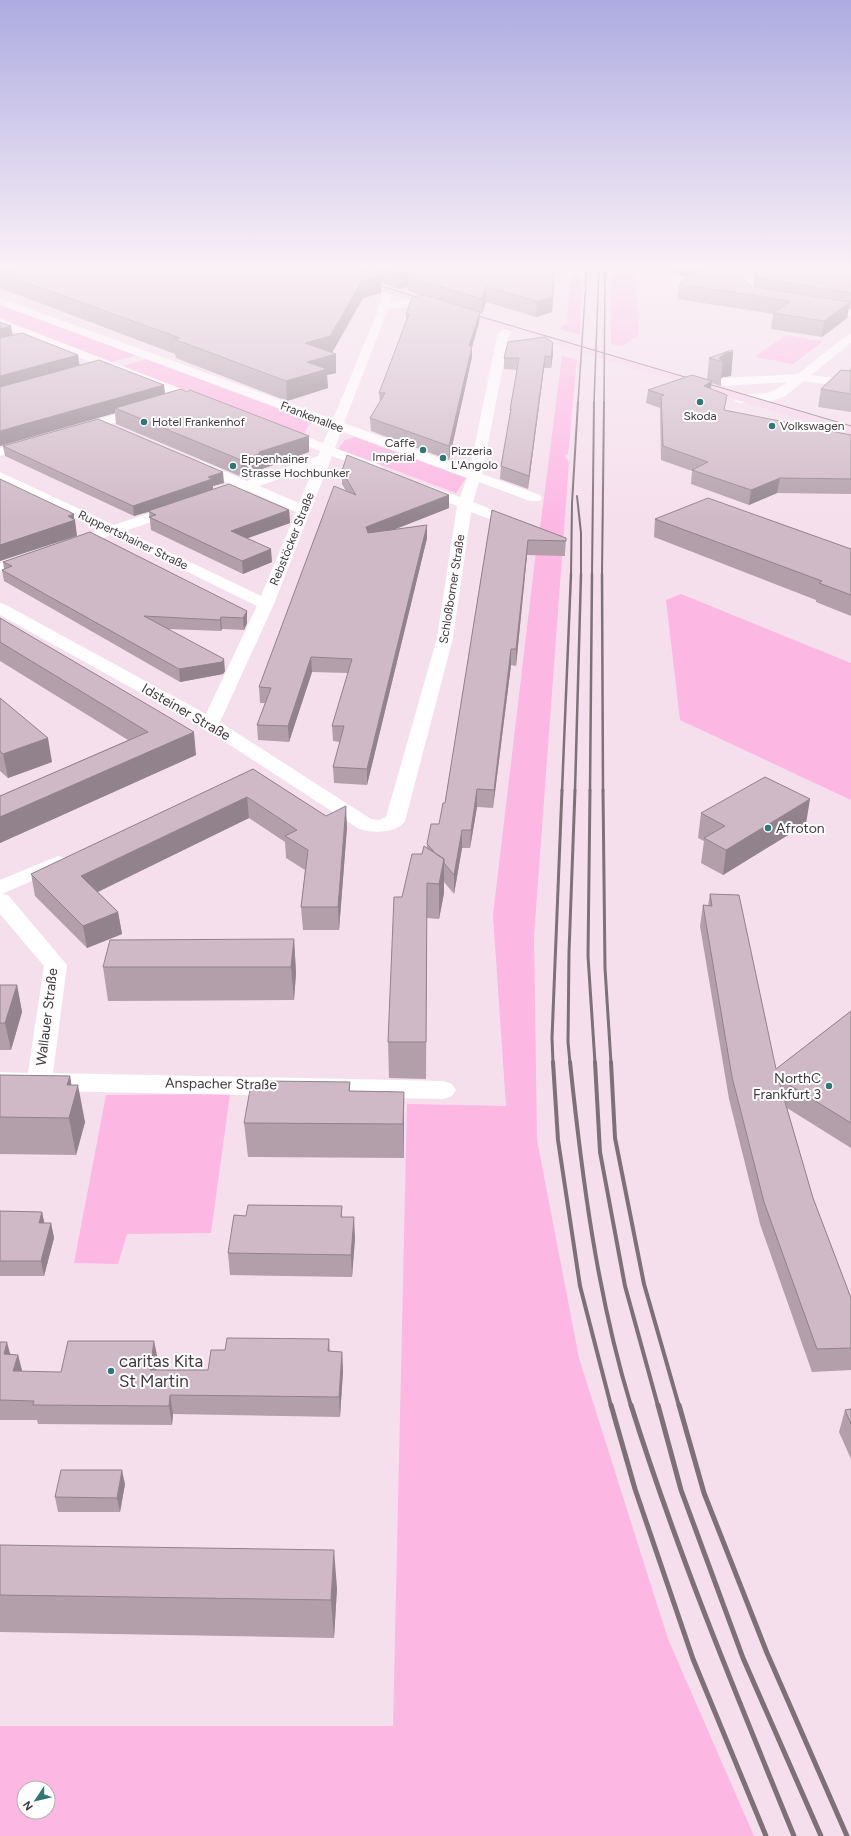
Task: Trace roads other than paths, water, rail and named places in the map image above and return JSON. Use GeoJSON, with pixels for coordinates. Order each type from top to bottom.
{"type":"FeatureCollection","features":[{"type":"Feature","properties":{"kind":"main road"},"geometry":{"type":"LineString","coordinates":[[586,352],[851,431]]}},
{"type":"Feature","properties":{"kind":"main road"},"geometry":{"type":"LineString","coordinates":[[617,352],[851,420]]}},
{"type":"Feature","properties":{"kind":"street"},"geometry":{"type":"LineString","coordinates":[[77,352],[212,405]]}},
{"type":"Feature","properties":{"kind":"street","name":"Frankenallee"},"geometry":{"type":"LineString","coordinates":[[135,352],[535,498]]}},
{"type":"Feature","properties":{"kind":"street","name":"Rebstöcker Straße"},"geometry":{"type":"LineString","coordinates":[[210,724],[266,604],[366,352]]}},
{"type":"Feature","properties":{"kind":"street","name":"Schloßborner Straße"},"geometry":{"type":"LineString","coordinates":[[366,825],[380,826],[394,821],[400,808],[445,638],[466,504],[474,476],[500,352]]}},
{"type":"Feature","properties":{"kind":"street"},"geometry":{"type":"LineString","coordinates":[[740,399],[774,397],[833,352]]}},
{"type":"Feature","properties":{"kind":"street"},"geometry":{"type":"LineString","coordinates":[[94,370],[147,356]]}},
{"type":"Feature","properties":{"kind":"street"},"geometry":{"type":"LineString","coordinates":[[724,382],[778,380],[801,377],[851,384]]}},
{"type":"Feature","properties":{"kind":"street"},"geometry":{"type":"LineString","coordinates":[[168,403],[190,396]]}},
{"type":"Feature","properties":{"kind":"street"},"geometry":{"type":"LineString","coordinates":[[774,397],[776,403],[788,413]]}},
{"type":"Feature","properties":{"kind":"street"},"geometry":{"type":"LineString","coordinates":[[64,433],[155,407]]}},
{"type":"Feature","properties":{"kind":"street"},"geometry":{"type":"LineString","coordinates":[[100,423],[122,432]]}},
{"type":"Feature","properties":{"kind":"street","name":"Frankenallee"},"geometry":{"type":"LineString","coordinates":[[271,428],[325,454],[385,473]]}},
{"type":"Feature","properties":{"kind":"street"},"geometry":{"type":"LineString","coordinates":[[0,452],[43,440]]}},
{"type":"Feature","properties":{"kind":"street"},"geometry":{"type":"LineString","coordinates":[[0,568],[246,486],[325,454]]}},
{"type":"Feature","properties":{"kind":"street"},"geometry":{"type":"LineString","coordinates":[[181,457],[304,510]]}},
{"type":"Feature","properties":{"kind":"street","name":"Ruppertshainer Straße"},"geometry":{"type":"LineString","coordinates":[[0,476],[266,604]]}},
{"type":"Feature","properties":{"kind":"street"},"geometry":{"type":"LineString","coordinates":[[407,481],[534,531]]}},
{"type":"Feature","properties":{"kind":"street","name":"Idsteiner Straße"},"geometry":{"type":"LineString","coordinates":[[0,608],[210,724],[366,825]]}},
{"type":"Feature","properties":{"kind":"street"},"geometry":{"type":"LineString","coordinates":[[248,774],[270,764]]}},
{"type":"Feature","properties":{"kind":"street"},"geometry":{"type":"LineString","coordinates":[[0,888],[78,852]]}},
{"type":"Feature","properties":{"kind":"street","name":"Wallauer Straße"},"geometry":{"type":"LineString","coordinates":[[0,900],[56,965],[39,1081]]}},
{"type":"Feature","properties":{"kind":"street","name":"Anspacher Straße"},"geometry":{"type":"LineString","coordinates":[[0,1081],[443,1090]]}},
{"type":"Feature","properties":{"kind":"tram line"},"geometry":{"type":"LineString","coordinates":[[599,352],[851,426]]}},
{"type":"Feature","properties":{"kind":"railway"},"geometry":{"type":"LineString","coordinates":[[578,403],[581,352]]}},
{"type":"Feature","properties":{"kind":"railway"},"geometry":{"type":"LineString","coordinates":[[594,403],[596,352]]}},
{"type":"Feature","properties":{"kind":"railway"},"geometry":{"type":"LineString","coordinates":[[604,352],[604,403]]}},
{"type":"Feature","properties":{"kind":"railway"},"geometry":{"type":"LineString","coordinates":[[571,575],[572,503],[578,402]]}},
{"type":"Feature","properties":{"kind":"railway"},"geometry":{"type":"LineString","coordinates":[[592,575],[594,402]]}},
{"type":"Feature","properties":{"kind":"railway"},"geometry":{"type":"LineString","coordinates":[[602,575],[604,402]]}},
{"type":"Feature","properties":{"kind":"railway"},"geometry":{"type":"LineString","coordinates":[[577,496],[581,533],[581,574]]}},
{"type":"Feature","properties":{"kind":"railway"},"geometry":{"type":"LineString","coordinates":[[562,791],[571,574]]}},
{"type":"Feature","properties":{"kind":"railway"},"geometry":{"type":"LineString","coordinates":[[575,791],[581,574]]}},
{"type":"Feature","properties":{"kind":"railway"},"geometry":{"type":"LineString","coordinates":[[590,791],[592,574]]}},
{"type":"Feature","properties":{"kind":"railway"},"geometry":{"type":"LineString","coordinates":[[602,575],[603,791]]}},
{"type":"Feature","properties":{"kind":"railway"},"geometry":{"type":"LineString","coordinates":[[553,1063],[552,1038],[562,790]]}},
{"type":"Feature","properties":{"kind":"railway"},"geometry":{"type":"LineString","coordinates":[[570,1063],[568,1042],[569,952],[575,790]]}},
{"type":"Feature","properties":{"kind":"railway"},"geometry":{"type":"LineString","coordinates":[[590,790],[588,956],[595,1063]]}},
{"type":"Feature","properties":{"kind":"railway"},"geometry":{"type":"LineString","coordinates":[[603,790],[605,968],[611,1063]]}},
{"type":"Feature","properties":{"kind":"railway"},"geometry":{"type":"LineString","coordinates":[[553,1062],[558,1140],[580,1286],[611,1406]]}},
{"type":"Feature","properties":{"kind":"railway"},"geometry":{"type":"LineString","coordinates":[[570,1062],[592,1236],[609,1322],[631,1406]]}},
{"type":"Feature","properties":{"kind":"railway"},"geometry":{"type":"LineString","coordinates":[[595,1062],[600,1152],[625,1286],[658,1406]]}},
{"type":"Feature","properties":{"kind":"railway"},"geometry":{"type":"LineString","coordinates":[[611,1062],[615,1138],[644,1284],[679,1406]]}},
{"type":"Feature","properties":{"kind":"railway"},"geometry":{"type":"LineString","coordinates":[[611,1405],[635,1489],[693,1659],[766,1836]]}},
{"type":"Feature","properties":{"kind":"railway"},"geometry":{"type":"LineString","coordinates":[[631,1405],[687,1569],[794,1836]]}},
{"type":"Feature","properties":{"kind":"railway"},"geometry":{"type":"LineString","coordinates":[[658,1405],[681,1490],[743,1658],[821,1836]]}},
{"type":"Feature","properties":{"kind":"railway"},"geometry":{"type":"LineString","coordinates":[[679,1405],[704,1493],[767,1653],[847,1836]]}},
{"type":"Feature","properties":{"kind":"place","name":"Skoda"},"geometry":{"type":"Point","coordinates":[700,402]}},
{"type":"Feature","properties":{"kind":"place","name":"Hotel Frankenhof"},"geometry":{"type":"Point","coordinates":[144,422]}},
{"type":"Feature","properties":{"kind":"place","name":"Volkswagen"},"geometry":{"type":"Point","coordinates":[772,426]}},
{"type":"Feature","properties":{"kind":"place","name":"Caffe Imperial"},"geometry":{"type":"Point","coordinates":[423,450]}},
{"type":"Feature","properties":{"kind":"place","name":"Pizzeria L'Angolo"},"geometry":{"type":"Point","coordinates":[443,458]}},
{"type":"Feature","properties":{"kind":"place","name":"Eppenhainer Strasse Hochbunker"},"geometry":{"type":"Point","coordinates":[233,466]}},
{"type":"Feature","properties":{"kind":"place","name":"Afroton"},"geometry":{"type":"Point","coordinates":[768,828]}},
{"type":"Feature","properties":{"kind":"place","name":"NorthC Frankfurt 3"},"geometry":{"type":"Point","coordinates":[829,1086]}},
{"type":"Feature","properties":{"kind":"place","name":"caritas Kita St Martin"},"geometry":{"type":"Point","coordinates":[111,1371]}}]}
